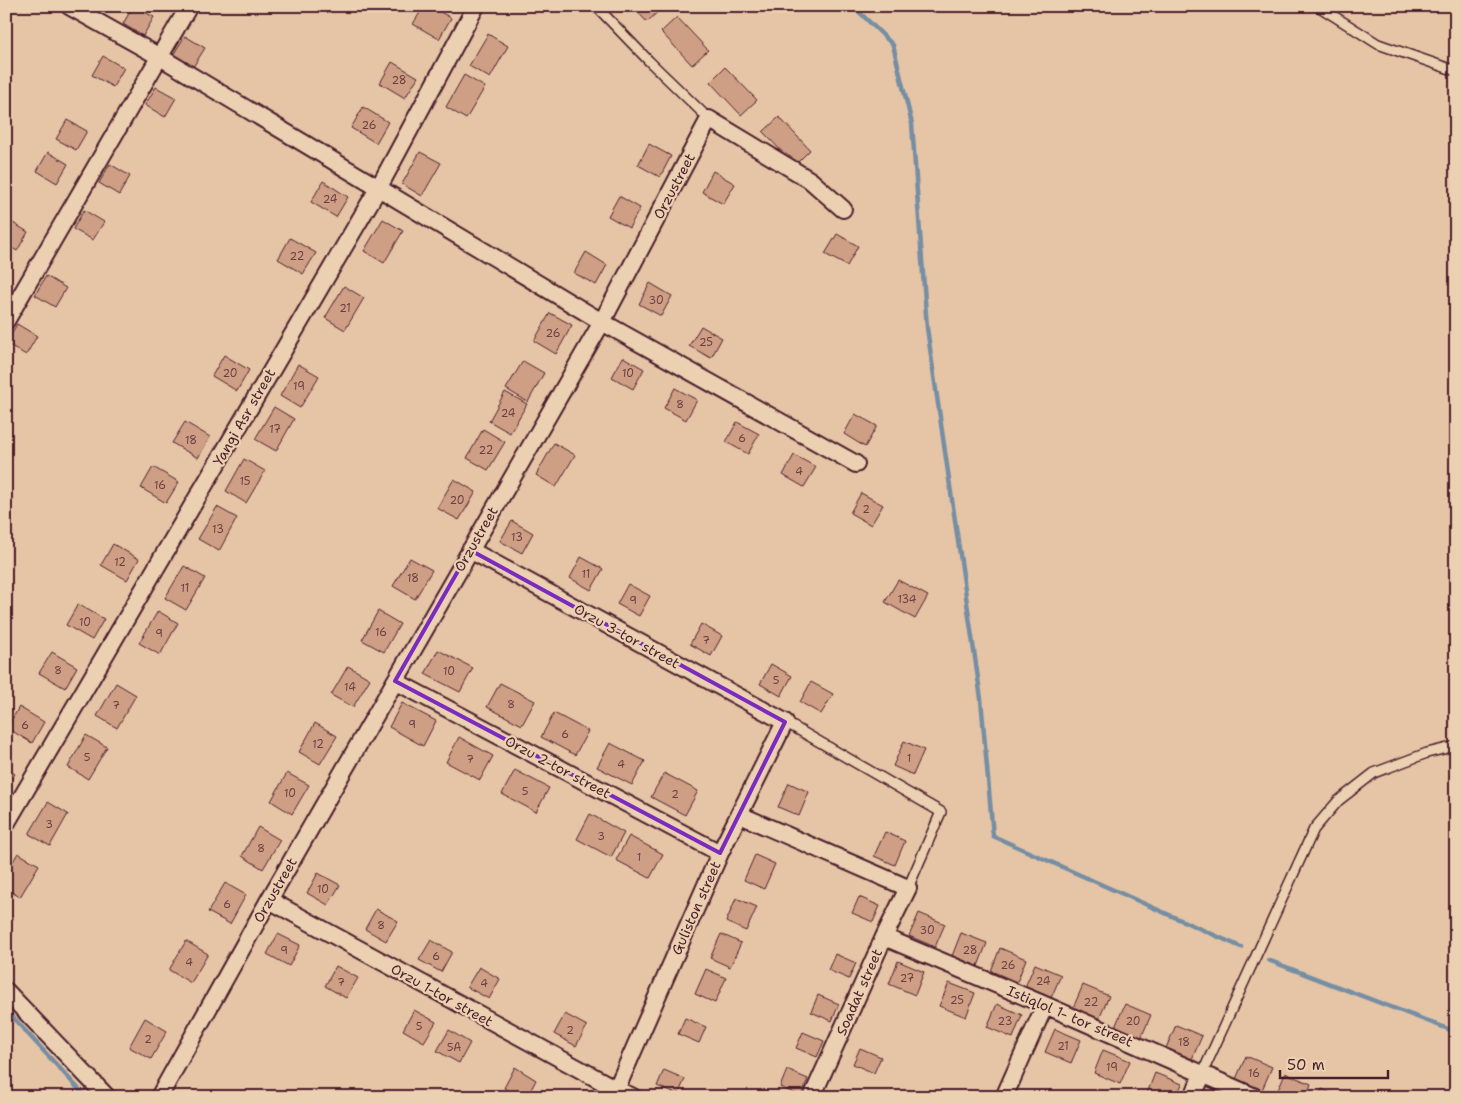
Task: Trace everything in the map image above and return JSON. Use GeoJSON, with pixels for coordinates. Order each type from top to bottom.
{"type":"FeatureCollection","features":[{"type":"Feature","properties":{"kind":"street"},"geometry":{"type":"LineString","coordinates":[[69,6],[160,57],[602,322],[856,464]]}},
{"type":"Feature","properties":{"kind":"street"},"geometry":{"type":"LineString","coordinates":[[6,320],[189,6]]}},
{"type":"Feature","properties":{"kind":"street","name":"Yangi Asr street"},"geometry":{"type":"LineString","coordinates":[[6,824],[379,187],[476,6]]}},
{"type":"Feature","properties":{"kind":"street"},"geometry":{"type":"LineString","coordinates":[[709,119],[810,180],[843,209]]}},
{"type":"Feature","properties":{"kind":"street","name":"Orzustreet"},"geometry":{"type":"LineString","coordinates":[[159,1097],[269,900],[602,322],[709,119]]}},
{"type":"Feature","properties":{"kind":"street","name":"Orzu 3-tor street"},"geometry":{"type":"LineString","coordinates":[[470,550],[785,722]]}},
{"type":"Feature","properties":{"kind":"street","name":"Orzu 2-tor street"},"geometry":{"type":"LineString","coordinates":[[395,681],[720,853]]}},
{"type":"Feature","properties":{"kind":"street","name":"Guliston street"},"geometry":{"type":"LineString","coordinates":[[614,1093],[720,853],[785,722]]}},
{"type":"Feature","properties":{"kind":"street"},"geometry":{"type":"LineString","coordinates":[[740,814],[908,888]]}},
{"type":"Feature","properties":{"kind":"street","name":"Soadat street"},"geometry":{"type":"LineString","coordinates":[[812,1097],[908,888]]}},
{"type":"Feature","properties":{"kind":"street","name":"Orzu 1-tor street"},"geometry":{"type":"LineString","coordinates":[[269,900],[614,1093],[634,1097]]}},
{"type":"Feature","properties":{"kind":"street","name":"Istiqlol 1- tor street"},"geometry":{"type":"LineString","coordinates":[[884,937],[1255,1097]]}},
{"type":"Feature","properties":{"kind":"street"},"geometry":{"type":"LineString","coordinates":[[6,991],[107,1097]]}},
{"type":"Feature","properties":{"kind":"street"},"geometry":{"type":"LineString","coordinates":[[1004,1097],[1044,1005]]}},
{"type":"Feature","properties":{"kind":"street"},"geometry":{"type":"LineString","coordinates":[[1193,1097],[1202,1074]]}},
{"type":"Feature","properties":{"kind":"lane"},"geometry":{"type":"LineString","coordinates":[[596,6],[709,119]]}},
{"type":"Feature","properties":{"kind":"lane"},"geometry":{"type":"LineString","coordinates":[[1318,6],[1378,44],[1456,72]]}},
{"type":"Feature","properties":{"kind":"lane"},"geometry":{"type":"LineString","coordinates":[[785,722],[941,812],[908,888]]}},
{"type":"Feature","properties":{"kind":"lane"},"geometry":{"type":"LineString","coordinates":[[1202,1074],[1314,829],[1338,801],[1374,773],[1427,753],[1456,746]]}},
{"type":"Feature","properties":{"kind":"highlighted area"},"geometry":{"type":"Polygon","coordinates":[[[470,550],[785,722],[720,853],[395,681],[470,550]]]}},
{"type":"Feature","properties":{"kind":"building"},"geometry":{"type":"Polygon","coordinates":[[[133,6],[154,17],[143,36],[123,24],[133,6]]]}},
{"type":"Feature","properties":{"kind":"building"},"geometry":{"type":"Polygon","coordinates":[[[424,6],[430,6],[451,18],[439,39],[413,24],[424,6]]]}},
{"type":"Feature","properties":{"kind":"building"},"geometry":{"type":"Polygon","coordinates":[[[446,6],[458,6],[455,11],[446,6]]]}},
{"type":"Feature","properties":{"kind":"building"},"geometry":{"type":"Polygon","coordinates":[[[632,6],[663,6],[663,7],[647,22],[632,6]]]}},
{"type":"Feature","properties":{"kind":"building"},"geometry":{"type":"Polygon","coordinates":[[[677,17],[708,50],[692,65],[661,32],[677,17]]]}},
{"type":"Feature","properties":{"kind":"building"},"geometry":{"type":"Polygon","coordinates":[[[488,34],[508,46],[490,78],[469,66],[488,34]]]}},
{"type":"Feature","properties":{"kind":"building"},"geometry":{"type":"Polygon","coordinates":[[[185,36],[205,48],[193,67],[173,55],[185,36]]]}},
{"type":"Feature","properties":{"kind":"building"},"geometry":{"type":"Polygon","coordinates":[[[103,56],[124,68],[113,87],[92,75],[103,56]]]}},
{"type":"Feature","properties":{"kind":"building"},"geometry":{"type":"Polygon","coordinates":[[[392,62],[418,77],[405,98],[380,83],[392,62]]]}},
{"type":"Feature","properties":{"kind":"building"},"geometry":{"type":"Polygon","coordinates":[[[725,67],[757,100],[741,115],[710,82],[725,67]]]}},
{"type":"Feature","properties":{"kind":"building"},"geometry":{"type":"Polygon","coordinates":[[[464,75],[485,87],[466,119],[446,107],[464,75]]]}},
{"type":"Feature","properties":{"kind":"building"},"geometry":{"type":"Polygon","coordinates":[[[156,87],[176,98],[165,117],[145,105],[156,87]]]}},
{"type":"Feature","properties":{"kind":"building"},"geometry":{"type":"Polygon","coordinates":[[[363,107],[388,122],[376,143],[351,128],[363,107]]]}},
{"type":"Feature","properties":{"kind":"building"},"geometry":{"type":"Polygon","coordinates":[[[779,117],[810,150],[795,165],[763,132],[779,117]]]}},
{"type":"Feature","properties":{"kind":"building"},"geometry":{"type":"Polygon","coordinates":[[[67,120],[87,131],[76,150],[56,139],[67,120]]]}},
{"type":"Feature","properties":{"kind":"building"},"geometry":{"type":"Polygon","coordinates":[[[649,144],[671,156],[660,177],[638,165],[649,144]]]}},
{"type":"Feature","properties":{"kind":"building"},"geometry":{"type":"Polygon","coordinates":[[[48,152],[68,164],[57,183],[37,171],[48,152]]]}},
{"type":"Feature","properties":{"kind":"building"},"geometry":{"type":"Polygon","coordinates":[[[420,152],[441,163],[422,196],[402,184],[420,152]]]}},
{"type":"Feature","properties":{"kind":"building"},"geometry":{"type":"Polygon","coordinates":[[[110,164],[130,176],[119,195],[99,183],[110,164]]]}},
{"type":"Feature","properties":{"kind":"building"},"geometry":{"type":"Polygon","coordinates":[[[713,171],[735,184],[723,204],[702,192],[713,171]]]}},
{"type":"Feature","properties":{"kind":"building"},"geometry":{"type":"Polygon","coordinates":[[[323,181],[348,197],[336,217],[311,202],[323,181]]]}},
{"type":"Feature","properties":{"kind":"building"},"geometry":{"type":"Polygon","coordinates":[[[619,196],[640,208],[629,228],[608,216],[619,196]]]}},
{"type":"Feature","properties":{"kind":"building"},"geometry":{"type":"Polygon","coordinates":[[[84,210],[104,222],[93,240],[73,229],[84,210]]]}},
{"type":"Feature","properties":{"kind":"building"},"geometry":{"type":"Polygon","coordinates":[[[383,219],[403,231],[384,263],[364,251],[383,219]]]}},
{"type":"Feature","properties":{"kind":"building"},"geometry":{"type":"Polygon","coordinates":[[[8,220],[28,232],[17,251],[6,244],[6,223],[8,220]]]}},
{"type":"Feature","properties":{"kind":"building"},"geometry":{"type":"Polygon","coordinates":[[[837,234],[858,246],[847,266],[825,254],[837,234]]]}},
{"type":"Feature","properties":{"kind":"building"},"geometry":{"type":"Polygon","coordinates":[[[290,238],[316,253],[303,274],[278,259],[290,238]]]}},
{"type":"Feature","properties":{"kind":"building"},"geometry":{"type":"Polygon","coordinates":[[[586,252],[607,265],[596,285],[574,273],[586,252]]]}},
{"type":"Feature","properties":{"kind":"building"},"geometry":{"type":"Polygon","coordinates":[[[6,256],[12,259],[6,270],[6,256]]]}},
{"type":"Feature","properties":{"kind":"building"},"geometry":{"type":"Polygon","coordinates":[[[46,276],[66,288],[55,307],[35,295],[46,276]]]}},
{"type":"Feature","properties":{"kind":"building"},"geometry":{"type":"Polygon","coordinates":[[[650,283],[672,296],[661,316],[639,304],[650,283]]]}},
{"type":"Feature","properties":{"kind":"building"},"geometry":{"type":"Polygon","coordinates":[[[344,286],[364,298],[345,330],[325,318],[344,286]]]}},
{"type":"Feature","properties":{"kind":"building"},"geometry":{"type":"Polygon","coordinates":[[[550,313],[572,325],[556,354],[534,341],[550,313]]]}},
{"type":"Feature","properties":{"kind":"building"},"geometry":{"type":"Polygon","coordinates":[[[17,324],[37,336],[26,355],[6,343],[17,324]]]}},
{"type":"Feature","properties":{"kind":"building"},"geometry":{"type":"Polygon","coordinates":[[[701,326],[722,338],[711,358],[689,346],[701,326]]]}},
{"type":"Feature","properties":{"kind":"building"},"geometry":{"type":"Polygon","coordinates":[[[224,355],[249,370],[237,391],[212,376],[224,355]]]}},
{"type":"Feature","properties":{"kind":"building"},"geometry":{"type":"Polygon","coordinates":[[[623,357],[644,369],[633,389],[612,377],[623,357]]]}},
{"type":"Feature","properties":{"kind":"building"},"geometry":{"type":"Polygon","coordinates":[[[523,361],[544,373],[528,402],[506,389],[523,361]]]}},
{"type":"Feature","properties":{"kind":"building"},"geometry":{"type":"Polygon","coordinates":[[[298,364],[319,376],[300,408],[280,396],[298,364]]]}},
{"type":"Feature","properties":{"kind":"building"},"geometry":{"type":"Polygon","coordinates":[[[675,388],[697,400],[686,420],[664,408],[675,388]]]}},
{"type":"Feature","properties":{"kind":"building"},"geometry":{"type":"Polygon","coordinates":[[[505,392],[527,404],[510,433],[489,421],[505,392]]]}},
{"type":"Feature","properties":{"kind":"building"},"geometry":{"type":"Polygon","coordinates":[[[274,407],[294,419],[276,451],[255,439],[274,407]]]}},
{"type":"Feature","properties":{"kind":"building"},"geometry":{"type":"Polygon","coordinates":[[[855,414],[877,426],[865,447],[844,434],[855,414]]]}},
{"type":"Feature","properties":{"kind":"building"},"geometry":{"type":"Polygon","coordinates":[[[185,422],[210,437],[198,458],[172,443],[185,422]]]}},
{"type":"Feature","properties":{"kind":"building"},"geometry":{"type":"Polygon","coordinates":[[[737,422],[759,434],[748,454],[726,442],[737,422]]]}},
{"type":"Feature","properties":{"kind":"building"},"geometry":{"type":"Polygon","coordinates":[[[483,429],[505,442],[488,470],[467,458],[483,429]]]}},
{"type":"Feature","properties":{"kind":"building"},"geometry":{"type":"Polygon","coordinates":[[[554,443],[575,455],[556,487],[536,475],[554,443]]]}},
{"type":"Feature","properties":{"kind":"building"},"geometry":{"type":"Polygon","coordinates":[[[794,455],[816,467],[804,487],[783,475],[794,455]]]}},
{"type":"Feature","properties":{"kind":"building"},"geometry":{"type":"Polygon","coordinates":[[[244,459],[265,471],[246,503],[226,491],[244,459]]]}},
{"type":"Feature","properties":{"kind":"building"},"geometry":{"type":"Polygon","coordinates":[[[153,467],[179,482],[166,503],[141,488],[153,467]]]}},
{"type":"Feature","properties":{"kind":"building"},"geometry":{"type":"Polygon","coordinates":[[[454,479],[476,492],[459,520],[437,508],[454,479]]]}},
{"type":"Feature","properties":{"kind":"building"},"geometry":{"type":"Polygon","coordinates":[[[861,493],[883,505],[871,525],[850,513],[861,493]]]}},
{"type":"Feature","properties":{"kind":"building"},"geometry":{"type":"Polygon","coordinates":[[[217,507],[237,518],[219,551],[198,539],[217,507]]]}},
{"type":"Feature","properties":{"kind":"building"},"geometry":{"type":"Polygon","coordinates":[[[512,521],[533,533],[522,553],[500,541],[512,521]]]}},
{"type":"Feature","properties":{"kind":"building"},"geometry":{"type":"Polygon","coordinates":[[[113,544],[139,559],[127,580],[101,565],[113,544]]]}},
{"type":"Feature","properties":{"kind":"building"},"geometry":{"type":"Polygon","coordinates":[[[581,557],[603,569],[591,590],[570,578],[581,557]]]}},
{"type":"Feature","properties":{"kind":"building"},"geometry":{"type":"Polygon","coordinates":[[[410,558],[432,570],[415,599],[393,586],[410,558]]]}},
{"type":"Feature","properties":{"kind":"building"},"geometry":{"type":"Polygon","coordinates":[[[184,566],[205,578],[186,610],[165,598],[184,566]]]}},
{"type":"Feature","properties":{"kind":"building"},"geometry":{"type":"Polygon","coordinates":[[[898,580],[928,596],[915,619],[885,602],[898,580]]]}},
{"type":"Feature","properties":{"kind":"building"},"geometry":{"type":"Polygon","coordinates":[[[628,584],[650,596],[639,616],[617,604],[628,584]]]}},
{"type":"Feature","properties":{"kind":"building"},"geometry":{"type":"Polygon","coordinates":[[[78,604],[104,619],[92,640],[66,625],[78,604]]]}},
{"type":"Feature","properties":{"kind":"building"},"geometry":{"type":"Polygon","coordinates":[[[158,611],[178,623],[160,655],[139,643],[158,611]]]}},
{"type":"Feature","properties":{"kind":"building"},"geometry":{"type":"Polygon","coordinates":[[[378,611],[400,624],[384,652],[362,640],[378,611]]]}},
{"type":"Feature","properties":{"kind":"building"},"geometry":{"type":"Polygon","coordinates":[[[701,624],[722,636],[711,656],[690,644],[701,624]]]}},
{"type":"Feature","properties":{"kind":"building"},"geometry":{"type":"Polygon","coordinates":[[[438,650],[473,668],[460,692],[425,674],[438,650]]]}},
{"type":"Feature","properties":{"kind":"building"},"geometry":{"type":"Polygon","coordinates":[[[52,652],[77,667],[65,688],[39,673],[52,652]]]}},
{"type":"Feature","properties":{"kind":"building"},"geometry":{"type":"Polygon","coordinates":[[[771,664],[792,676],[781,696],[760,684],[771,664]]]}},
{"type":"Feature","properties":{"kind":"building"},"geometry":{"type":"Polygon","coordinates":[[[348,666],[370,679],[353,707],[331,695],[348,666]]]}},
{"type":"Feature","properties":{"kind":"building"},"geometry":{"type":"Polygon","coordinates":[[[811,682],[833,694],[821,714],[800,702],[811,682]]]}},
{"type":"Feature","properties":{"kind":"building"},"geometry":{"type":"Polygon","coordinates":[[[116,683],[136,695],[117,728],[97,716],[116,683]]]}},
{"type":"Feature","properties":{"kind":"building"},"geometry":{"type":"Polygon","coordinates":[[[500,683],[535,701],[522,725],[487,707],[500,683]]]}},
{"type":"Feature","properties":{"kind":"building"},"geometry":{"type":"Polygon","coordinates":[[[402,703],[436,721],[423,746],[389,727],[402,703]]]}},
{"type":"Feature","properties":{"kind":"building"},"geometry":{"type":"Polygon","coordinates":[[[19,707],[44,722],[32,743],[7,728],[19,707]]]}},
{"type":"Feature","properties":{"kind":"building"},"geometry":{"type":"Polygon","coordinates":[[[554,713],[588,731],[575,755],[541,737],[554,713]]]}},
{"type":"Feature","properties":{"kind":"building"},"geometry":{"type":"Polygon","coordinates":[[[315,723],[337,736],[320,764],[299,752],[315,723]]]}},
{"type":"Feature","properties":{"kind":"building"},"geometry":{"type":"Polygon","coordinates":[[[86,735],[107,747],[88,779],[68,767],[86,735]]]}},
{"type":"Feature","properties":{"kind":"building"},"geometry":{"type":"Polygon","coordinates":[[[459,737],[493,756],[480,780],[446,762],[459,737]]]}},
{"type":"Feature","properties":{"kind":"building"},"geometry":{"type":"Polygon","coordinates":[[[904,741],[924,750],[913,775],[893,766],[904,741]]]}},
{"type":"Feature","properties":{"kind":"building"},"geometry":{"type":"Polygon","coordinates":[[[610,743],[645,761],[632,785],[597,767],[610,743]]]}},
{"type":"Feature","properties":{"kind":"building"},"geometry":{"type":"Polygon","coordinates":[[[6,769],[15,774],[6,788],[6,769]]]}},
{"type":"Feature","properties":{"kind":"building"},"geometry":{"type":"Polygon","coordinates":[[[515,770],[549,788],[536,812],[502,794],[515,770]]]}},
{"type":"Feature","properties":{"kind":"building"},"geometry":{"type":"Polygon","coordinates":[[[287,773],[309,785],[292,814],[271,801],[287,773]]]}},
{"type":"Feature","properties":{"kind":"building"},"geometry":{"type":"Polygon","coordinates":[[[664,773],[698,791],[685,815],[651,797],[664,773]]]}},
{"type":"Feature","properties":{"kind":"building"},"geometry":{"type":"Polygon","coordinates":[[[789,783],[809,792],[799,816],[778,807],[789,783]]]}},
{"type":"Feature","properties":{"kind":"building"},"geometry":{"type":"Polygon","coordinates":[[[48,802],[68,814],[50,846],[29,834],[48,802]]]}},
{"type":"Feature","properties":{"kind":"building"},"geometry":{"type":"Polygon","coordinates":[[[590,814],[624,833],[611,857],[577,839],[590,814]]]}},
{"type":"Feature","properties":{"kind":"building"},"geometry":{"type":"Polygon","coordinates":[[[258,827],[280,840],[263,869],[242,856],[258,827]]]}},
{"type":"Feature","properties":{"kind":"building"},"geometry":{"type":"Polygon","coordinates":[[[885,832],[905,841],[895,865],[874,856],[885,832]]]}},
{"type":"Feature","properties":{"kind":"building"},"geometry":{"type":"Polygon","coordinates":[[[629,836],[663,854],[650,878],[616,860],[629,836]]]}},
{"type":"Feature","properties":{"kind":"building"},"geometry":{"type":"Polygon","coordinates":[[[18,853],[39,865],[20,897],[6,889],[6,873],[18,853]]]}},
{"type":"Feature","properties":{"kind":"building"},"geometry":{"type":"Polygon","coordinates":[[[755,855],[775,864],[764,889],[744,880],[755,855]]]}},
{"type":"Feature","properties":{"kind":"building"},"geometry":{"type":"Polygon","coordinates":[[[318,873],[340,885],[328,905],[307,893],[318,873]]]}},
{"type":"Feature","properties":{"kind":"building"},"geometry":{"type":"Polygon","coordinates":[[[225,883],[246,895],[230,924],[208,912],[225,883]]]}},
{"type":"Feature","properties":{"kind":"building"},"geometry":{"type":"Polygon","coordinates":[[[859,897],[880,906],[873,922],[852,913],[859,897]]]}},
{"type":"Feature","properties":{"kind":"building"},"geometry":{"type":"Polygon","coordinates":[[[736,898],[757,907],[746,931],[726,922],[736,898]]]}},
{"type":"Feature","properties":{"kind":"building"},"geometry":{"type":"Polygon","coordinates":[[[376,909],[398,921],[386,941],[365,929],[376,909]]]}},
{"type":"Feature","properties":{"kind":"building"},"geometry":{"type":"Polygon","coordinates":[[[919,913],[945,924],[935,947],[909,936],[919,913]]]}},
{"type":"Feature","properties":{"kind":"building"},"geometry":{"type":"Polygon","coordinates":[[[961,933],[987,943],[978,966],[952,956],[961,933]]]}},
{"type":"Feature","properties":{"kind":"building"},"geometry":{"type":"Polygon","coordinates":[[[278,934],[300,945],[289,966],[267,954],[278,934]]]}},
{"type":"Feature","properties":{"kind":"building"},"geometry":{"type":"Polygon","coordinates":[[[721,934],[741,943],[730,967],[710,958],[721,934]]]}},
{"type":"Feature","properties":{"kind":"building"},"geometry":{"type":"Polygon","coordinates":[[[431,940],[452,952],[441,972],[419,960],[431,940]]]}},
{"type":"Feature","properties":{"kind":"building"},"geometry":{"type":"Polygon","coordinates":[[[186,941],[208,954],[191,983],[169,970],[186,941]]]}},
{"type":"Feature","properties":{"kind":"building"},"geometry":{"type":"Polygon","coordinates":[[[1000,948],[1026,959],[1017,982],[991,971],[1000,948]]]}},
{"type":"Feature","properties":{"kind":"building"},"geometry":{"type":"Polygon","coordinates":[[[835,954],[856,963],[849,979],[828,970],[835,954]]]}},
{"type":"Feature","properties":{"kind":"building"},"geometry":{"type":"Polygon","coordinates":[[[898,961],[924,972],[915,995],[889,984],[898,961]]]}},
{"type":"Feature","properties":{"kind":"building"},"geometry":{"type":"Polygon","coordinates":[[[1035,964],[1061,975],[1051,998],[1025,987],[1035,964]]]}},
{"type":"Feature","properties":{"kind":"building"},"geometry":{"type":"Polygon","coordinates":[[[336,966],[358,978],[346,998],[325,986],[336,966]]]}},
{"type":"Feature","properties":{"kind":"building"},"geometry":{"type":"Polygon","coordinates":[[[479,967],[500,979],[489,999],[467,987],[479,967]]]}},
{"type":"Feature","properties":{"kind":"building"},"geometry":{"type":"Polygon","coordinates":[[[706,969],[726,978],[715,1003],[695,994],[706,969]]]}},
{"type":"Feature","properties":{"kind":"building"},"geometry":{"type":"Polygon","coordinates":[[[949,983],[975,993],[966,1017],[939,1006],[949,983]]]}},
{"type":"Feature","properties":{"kind":"building"},"geometry":{"type":"Polygon","coordinates":[[[1083,985],[1109,996],[1099,1019],[1073,1008],[1083,985]]]}},
{"type":"Feature","properties":{"kind":"building"},"geometry":{"type":"Polygon","coordinates":[[[818,995],[839,1004],[832,1021],[811,1012],[818,995]]]}},
{"type":"Feature","properties":{"kind":"building"},"geometry":{"type":"Polygon","coordinates":[[[997,1004],[1022,1015],[1013,1038],[987,1027],[997,1004]]]}},
{"type":"Feature","properties":{"kind":"building"},"geometry":{"type":"Polygon","coordinates":[[[1125,1004],[1151,1015],[1141,1038],[1115,1027],[1125,1004]]]}},
{"type":"Feature","properties":{"kind":"building"},"geometry":{"type":"Polygon","coordinates":[[[414,1010],[436,1022],[424,1042],[403,1030],[414,1010]]]}},
{"type":"Feature","properties":{"kind":"building"},"geometry":{"type":"Polygon","coordinates":[[[565,1014],[587,1026],[576,1046],[554,1034],[565,1014]]]}},
{"type":"Feature","properties":{"kind":"building"},"geometry":{"type":"Polygon","coordinates":[[[145,1018],[167,1031],[151,1059],[129,1047],[145,1018]]]}},
{"type":"Feature","properties":{"kind":"building"},"geometry":{"type":"Polygon","coordinates":[[[685,1018],[706,1027],[699,1043],[678,1034],[685,1018]]]}},
{"type":"Feature","properties":{"kind":"building"},"geometry":{"type":"Polygon","coordinates":[[[1176,1025],[1202,1036],[1192,1059],[1166,1048],[1176,1025]]]}},
{"type":"Feature","properties":{"kind":"building"},"geometry":{"type":"Polygon","coordinates":[[[1055,1029],[1081,1040],[1071,1063],[1045,1052],[1055,1029]]]}},
{"type":"Feature","properties":{"kind":"building"},"geometry":{"type":"Polygon","coordinates":[[[449,1030],[470,1043],[459,1063],[437,1051],[449,1030]]]}},
{"type":"Feature","properties":{"kind":"building"},"geometry":{"type":"Polygon","coordinates":[[[803,1032],[824,1041],[817,1057],[796,1048],[803,1032]]]}},
{"type":"Feature","properties":{"kind":"building"},"geometry":{"type":"Polygon","coordinates":[[[860,1048],[881,1057],[874,1073],[853,1064],[860,1048]]]}},
{"type":"Feature","properties":{"kind":"building"},"geometry":{"type":"Polygon","coordinates":[[[1103,1050],[1130,1061],[1120,1084],[1094,1073],[1103,1050]]]}},
{"type":"Feature","properties":{"kind":"building"},"geometry":{"type":"Polygon","coordinates":[[[1246,1056],[1272,1067],[1262,1090],[1236,1079],[1246,1056]]]}},
{"type":"Feature","properties":{"kind":"building"},"geometry":{"type":"Polygon","coordinates":[[[515,1067],[536,1080],[527,1097],[520,1097],[504,1088],[515,1067]]]}},
{"type":"Feature","properties":{"kind":"building"},"geometry":{"type":"Polygon","coordinates":[[[664,1070],[685,1079],[678,1095],[657,1086],[664,1070]]]}},
{"type":"Feature","properties":{"kind":"building"},"geometry":{"type":"Polygon","coordinates":[[[787,1070],[808,1079],[801,1096],[780,1087],[787,1070]]]}},
{"type":"Feature","properties":{"kind":"building"},"geometry":{"type":"Polygon","coordinates":[[[1155,1073],[1182,1084],[1176,1097],[1146,1096],[1155,1073]]]}},
{"type":"Feature","properties":{"kind":"building"},"geometry":{"type":"Polygon","coordinates":[[[1285,1073],[1311,1084],[1306,1097],[1275,1097],[1285,1073]]]}},
{"type":"Feature","properties":{"kind":"building"},"geometry":{"type":"Polygon","coordinates":[[[842,1089],[862,1097],[839,1097],[842,1089]]]}},
{"type":"Feature","properties":{"kind":"building"},"geometry":{"type":"Polygon","coordinates":[[[1322,1089],[1340,1097],[1318,1097],[1322,1089]]]}},
{"type":"Feature","properties":{"kind":"building"},"geometry":{"type":"Polygon","coordinates":[[[964,1093],[974,1097],[962,1097],[964,1093]]]}},
{"type":"Feature","properties":{"kind":"waterway"},"geometry":{"type":"LineString","coordinates":[[853,6],[893,45],[912,124],[927,328],[981,699],[993,836],[1241,947]]}},
{"type":"Feature","properties":{"kind":"waterway"},"geometry":{"type":"LineString","coordinates":[[1268,960],[1456,1032]]}},
{"type":"Feature","properties":{"kind":"waterway"},"geometry":{"type":"LineString","coordinates":[[6,1010],[86,1097]]}}]}
